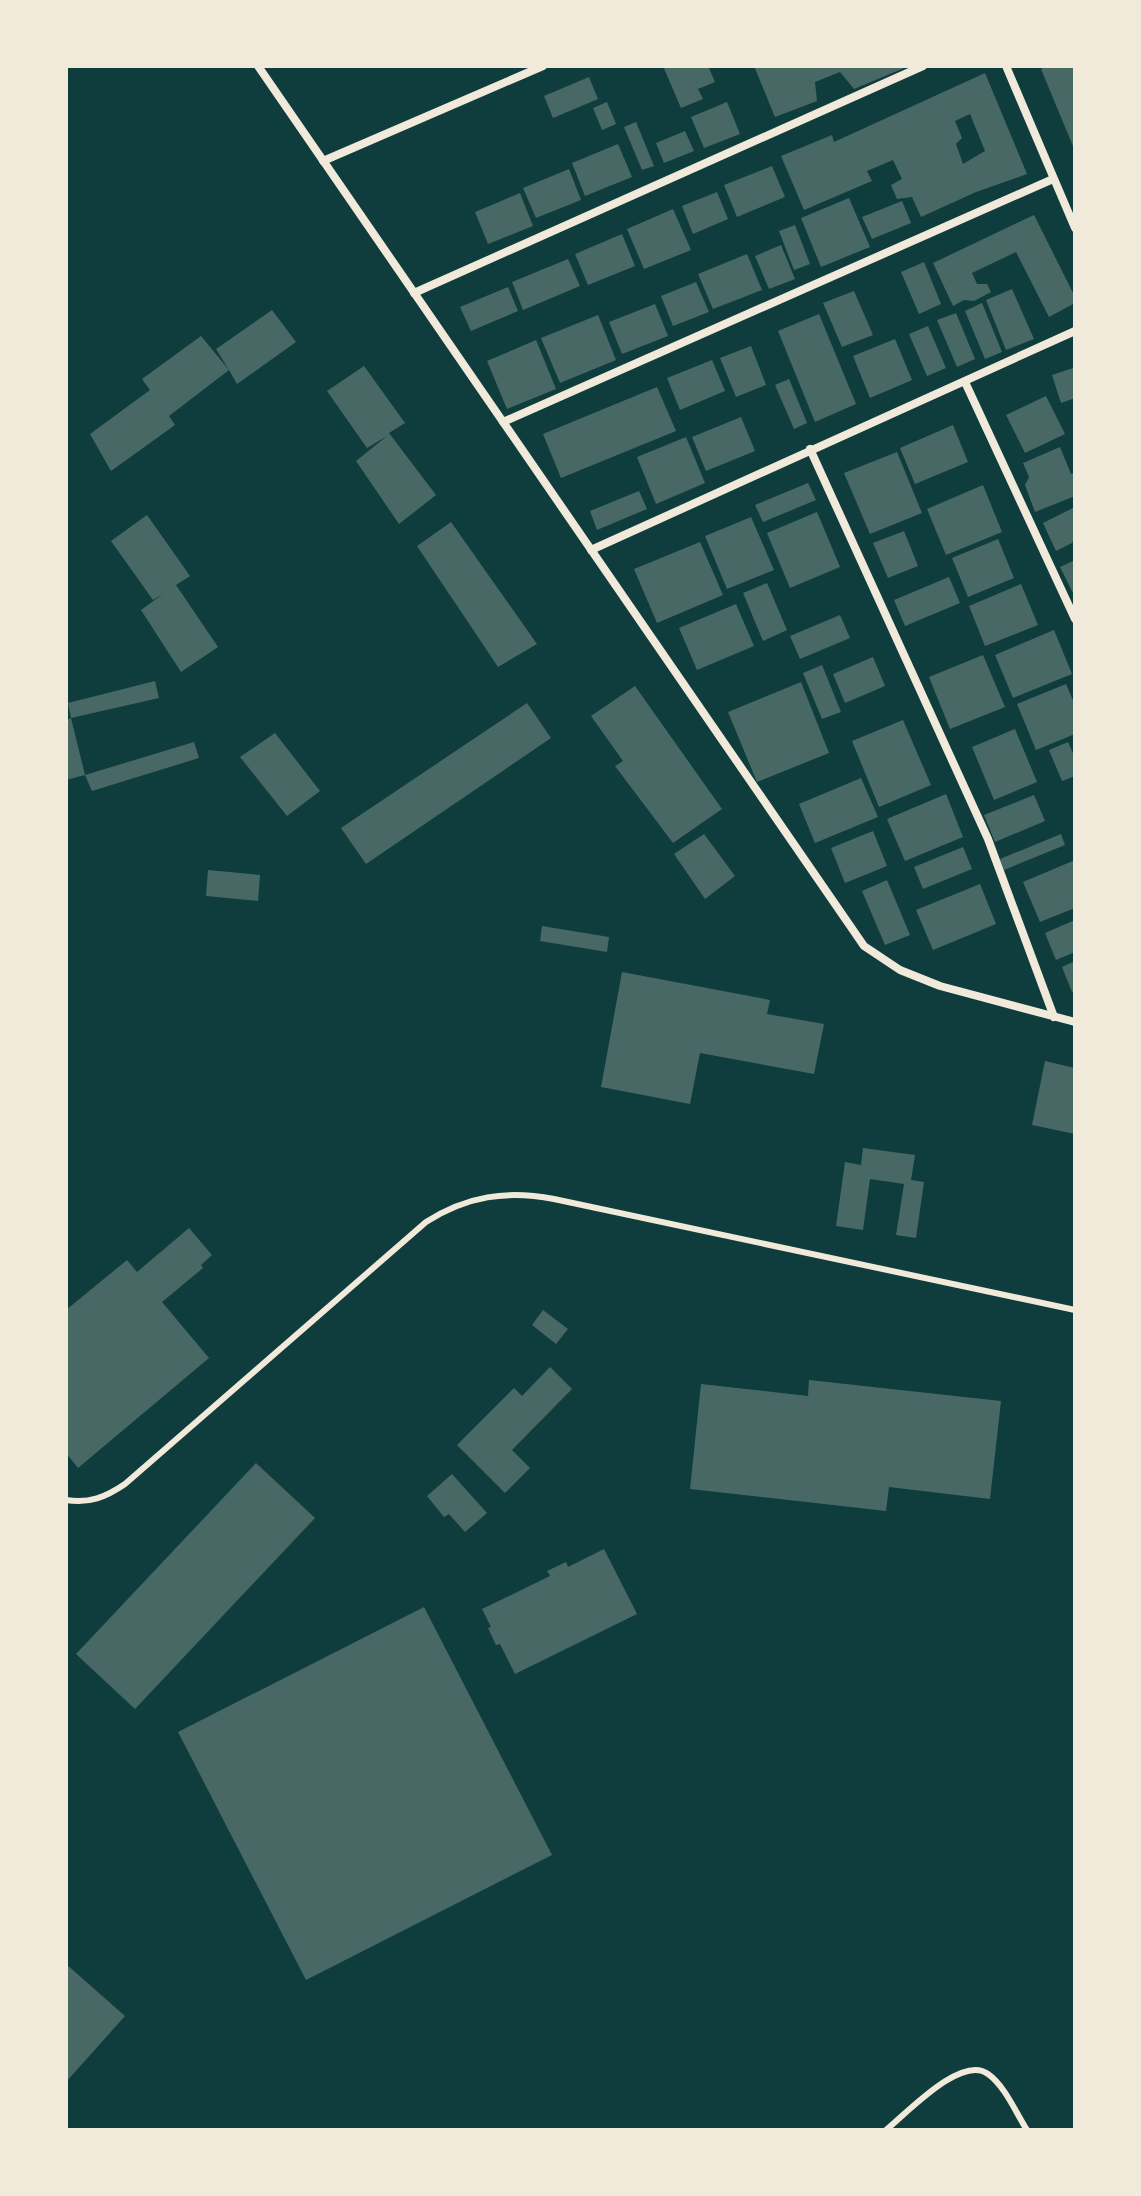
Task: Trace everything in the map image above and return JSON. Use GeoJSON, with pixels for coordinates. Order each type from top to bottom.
{"type":"FeatureCollection","features":[{"type":"Feature","properties":{"kind":"street"},"geometry":{"type":"LineString","coordinates":[[258,66],[864,946],[900,970],[940,986],[1075,1022]]}},
{"type":"Feature","properties":{"kind":"street"},"geometry":{"type":"LineString","coordinates":[[323,161],[543,66]]}},
{"type":"Feature","properties":{"kind":"street"},"geometry":{"type":"LineString","coordinates":[[414,293],[923,66]]}},
{"type":"Feature","properties":{"kind":"street"},"geometry":{"type":"LineString","coordinates":[[1006,66],[1075,228]]}},
{"type":"Feature","properties":{"kind":"street"},"geometry":{"type":"LineString","coordinates":[[503,422],[1053,179]]}},
{"type":"Feature","properties":{"kind":"street"},"geometry":{"type":"LineString","coordinates":[[591,550],[1075,331]]}},
{"type":"Feature","properties":{"kind":"street"},"geometry":{"type":"LineString","coordinates":[[965,382],[1075,619]]}},
{"type":"Feature","properties":{"kind":"street"},"geometry":{"type":"LineString","coordinates":[[810,449],[988,839],[1054,1017]]}},
{"type":"Feature","properties":{"kind":"lane"},"geometry":{"type":"LineString","coordinates":[[66,1500],[84,1502],[99,1499],[125,1484],[426,1222],[455,1206],[487,1196],[509,1194],[554,1199],[1075,1310]]}},
{"type":"Feature","properties":{"kind":"lane"},"geometry":{"type":"LineString","coordinates":[[886,2130],[949,2078],[975,2067],[988,2074],[998,2085],[1027,2130]]}},
{"type":"Feature","properties":{"kind":"building"},"geometry":{"type":"Polygon","coordinates":[[[663,66],[708,66],[715,82],[698,89],[703,99],[681,108],[663,66]]]}},
{"type":"Feature","properties":{"kind":"building"},"geometry":{"type":"Polygon","coordinates":[[[754,66],[909,66],[854,89],[840,72],[815,82],[817,101],[775,117],[754,66]]]}},
{"type":"Feature","properties":{"kind":"building"},"geometry":{"type":"Polygon","coordinates":[[[1047,66],[1075,66],[1075,151],[1041,69],[1047,66]]]}},
{"type":"Feature","properties":{"kind":"building"},"geometry":{"type":"Polygon","coordinates":[[[985,73],[1027,174],[976,192],[921,217],[912,197],[897,199],[891,185],[902,179],[893,160],[867,171],[872,181],[804,210],[781,156],[832,135],[834,142],[985,73]],[[970,114],[955,121],[962,138],[956,144],[963,164],[985,151],[970,114]]]}},
{"type":"Feature","properties":{"kind":"building"},"geometry":{"type":"Polygon","coordinates":[[[589,77],[598,99],[553,118],[544,96],[589,77]]]}},
{"type":"Feature","properties":{"kind":"building"},"geometry":{"type":"Polygon","coordinates":[[[607,102],[616,124],[602,130],[593,108],[607,102]]]}},
{"type":"Feature","properties":{"kind":"building"},"geometry":{"type":"Polygon","coordinates":[[[727,102],[740,134],[704,148],[691,117],[727,102]]]}},
{"type":"Feature","properties":{"kind":"building"},"geometry":{"type":"Polygon","coordinates":[[[636,122],[654,166],[642,170],[624,127],[636,122]]]}},
{"type":"Feature","properties":{"kind":"building"},"geometry":{"type":"Polygon","coordinates":[[[685,131],[694,151],[664,163],[656,143],[685,131]]]}},
{"type":"Feature","properties":{"kind":"building"},"geometry":{"type":"Polygon","coordinates":[[[618,144],[632,177],[585,196],[572,163],[618,144]]]}},
{"type":"Feature","properties":{"kind":"building"},"geometry":{"type":"Polygon","coordinates":[[[772,166],[785,197],[737,217],[724,185],[772,166]]]}},
{"type":"Feature","properties":{"kind":"building"},"geometry":{"type":"Polygon","coordinates":[[[569,169],[581,200],[536,218],[523,188],[569,169]]]}},
{"type":"Feature","properties":{"kind":"building"},"geometry":{"type":"Polygon","coordinates":[[[717,192],[728,219],[693,234],[682,206],[717,192]]]}},
{"type":"Feature","properties":{"kind":"building"},"geometry":{"type":"Polygon","coordinates":[[[520,193],[533,226],[488,244],[475,212],[520,193]]]}},
{"type":"Feature","properties":{"kind":"building"},"geometry":{"type":"Polygon","coordinates":[[[849,198],[870,247],[821,267],[801,218],[849,198]]]}},
{"type":"Feature","properties":{"kind":"building"},"geometry":{"type":"Polygon","coordinates":[[[902,201],[911,223],[872,239],[862,217],[902,201]]]}},
{"type":"Feature","properties":{"kind":"building"},"geometry":{"type":"Polygon","coordinates":[[[673,209],[691,250],[644,269],[627,229],[673,209]]]}},
{"type":"Feature","properties":{"kind":"building"},"geometry":{"type":"Polygon","coordinates":[[[1034,215],[1075,297],[1075,303],[1049,317],[1016,252],[972,273],[977,284],[987,284],[991,292],[974,301],[964,300],[953,306],[933,263],[1034,215]]]}},
{"type":"Feature","properties":{"kind":"building"},"geometry":{"type":"Polygon","coordinates":[[[795,225],[810,264],[794,270],[779,231],[795,225]]]}},
{"type":"Feature","properties":{"kind":"building"},"geometry":{"type":"Polygon","coordinates":[[[622,234],[635,266],[588,285],[575,254],[622,234]]]}},
{"type":"Feature","properties":{"kind":"building"},"geometry":{"type":"Polygon","coordinates":[[[781,245],[795,279],[769,289],[755,256],[781,245]]]}},
{"type":"Feature","properties":{"kind":"building"},"geometry":{"type":"Polygon","coordinates":[[[747,254],[762,290],[713,309],[698,274],[747,254]]]}},
{"type":"Feature","properties":{"kind":"building"},"geometry":{"type":"Polygon","coordinates":[[[568,259],[580,286],[523,310],[512,282],[568,259]]]}},
{"type":"Feature","properties":{"kind":"building"},"geometry":{"type":"Polygon","coordinates":[[[924,262],[941,304],[919,314],[901,272],[924,262]]]}},
{"type":"Feature","properties":{"kind":"building"},"geometry":{"type":"Polygon","coordinates":[[[696,282],[709,312],[673,326],[661,296],[696,282]]]}},
{"type":"Feature","properties":{"kind":"building"},"geometry":{"type":"Polygon","coordinates":[[[508,287],[518,311],[471,331],[460,307],[508,287]]]}},
{"type":"Feature","properties":{"kind":"building"},"geometry":{"type":"Polygon","coordinates":[[[1012,289],[1034,339],[1006,350],[986,300],[1012,289]]]}},
{"type":"Feature","properties":{"kind":"building"},"geometry":{"type":"Polygon","coordinates":[[[854,291],[873,335],[842,347],[823,303],[854,291]]]}},
{"type":"Feature","properties":{"kind":"building"},"geometry":{"type":"Polygon","coordinates":[[[982,303],[1002,352],[985,359],[965,311],[982,303]]]}},
{"type":"Feature","properties":{"kind":"building"},"geometry":{"type":"Polygon","coordinates":[[[655,304],[668,336],[622,354],[609,322],[655,304]]]}},
{"type":"Feature","properties":{"kind":"building"},"geometry":{"type":"Polygon","coordinates":[[[272,310],[296,342],[237,384],[216,349],[272,310]]]}},
{"type":"Feature","properties":{"kind":"building"},"geometry":{"type":"Polygon","coordinates":[[[956,313],[975,359],[957,367],[937,320],[956,313]]]}},
{"type":"Feature","properties":{"kind":"building"},"geometry":{"type":"Polygon","coordinates":[[[819,314],[856,404],[815,422],[778,331],[819,314]]]}},
{"type":"Feature","properties":{"kind":"building"},"geometry":{"type":"Polygon","coordinates":[[[598,315],[616,360],[560,383],[541,338],[598,315]]]}},
{"type":"Feature","properties":{"kind":"building"},"geometry":{"type":"Polygon","coordinates":[[[928,326],[946,368],[927,376],[909,334],[928,326]]]}},
{"type":"Feature","properties":{"kind":"building"},"geometry":{"type":"Polygon","coordinates":[[[201,336],[229,370],[169,416],[175,425],[111,471],[90,434],[150,390],[142,379],[201,336]]]}},
{"type":"Feature","properties":{"kind":"building"},"geometry":{"type":"Polygon","coordinates":[[[895,339],[912,380],[870,398],[853,356],[895,339]]]}},
{"type":"Feature","properties":{"kind":"building"},"geometry":{"type":"Polygon","coordinates":[[[536,340],[556,389],[507,409],[487,361],[536,340]]]}},
{"type":"Feature","properties":{"kind":"building"},"geometry":{"type":"Polygon","coordinates":[[[751,346],[766,385],[736,397],[720,358],[751,346]]]}},
{"type":"Feature","properties":{"kind":"building"},"geometry":{"type":"Polygon","coordinates":[[[712,360],[725,391],[680,410],[667,378],[712,360]]]}},
{"type":"Feature","properties":{"kind":"building"},"geometry":{"type":"Polygon","coordinates":[[[364,366],[405,423],[389,433],[436,495],[399,524],[356,461],[387,436],[367,448],[327,391],[364,366]]]}},
{"type":"Feature","properties":{"kind":"building"},"geometry":{"type":"Polygon","coordinates":[[[1073,368],[1075,398],[1061,403],[1052,375],[1073,368]]]}},
{"type":"Feature","properties":{"kind":"building"},"geometry":{"type":"Polygon","coordinates":[[[789,379],[807,423],[794,429],[775,385],[789,379]]]}},
{"type":"Feature","properties":{"kind":"building"},"geometry":{"type":"Polygon","coordinates":[[[657,387],[676,431],[561,478],[543,434],[657,387]]]}},
{"type":"Feature","properties":{"kind":"building"},"geometry":{"type":"Polygon","coordinates":[[[1046,396],[1065,434],[1025,453],[1006,415],[1046,396]]]}},
{"type":"Feature","properties":{"kind":"building"},"geometry":{"type":"Polygon","coordinates":[[[741,417],[755,451],[706,471],[692,437],[741,417]]]}},
{"type":"Feature","properties":{"kind":"building"},"geometry":{"type":"Polygon","coordinates":[[[953,425],[968,462],[915,484],[900,448],[953,425]]]}},
{"type":"Feature","properties":{"kind":"building"},"geometry":{"type":"Polygon","coordinates":[[[686,437],[705,483],[656,504],[637,457],[686,437]]]}},
{"type":"Feature","properties":{"kind":"building"},"geometry":{"type":"Polygon","coordinates":[[[1060,447],[1071,474],[1075,472],[1075,496],[1035,512],[1025,485],[1029,477],[1023,463],[1060,447]]]}},
{"type":"Feature","properties":{"kind":"building"},"geometry":{"type":"Polygon","coordinates":[[[897,452],[922,513],[870,534],[844,473],[897,452]]]}},
{"type":"Feature","properties":{"kind":"building"},"geometry":{"type":"Polygon","coordinates":[[[808,483],[816,500],[763,522],[755,505],[808,483]]]}},
{"type":"Feature","properties":{"kind":"building"},"geometry":{"type":"Polygon","coordinates":[[[983,485],[1002,532],[946,555],[927,509],[983,485]]]}},
{"type":"Feature","properties":{"kind":"building"},"geometry":{"type":"Polygon","coordinates":[[[639,491],[647,509],[597,530],[590,511],[639,491]]]}},
{"type":"Feature","properties":{"kind":"building"},"geometry":{"type":"Polygon","coordinates":[[[1075,507],[1075,537],[1072,543],[1056,551],[1043,523],[1075,507]]]}},
{"type":"Feature","properties":{"kind":"building"},"geometry":{"type":"Polygon","coordinates":[[[817,512],[840,567],[790,588],[767,533],[817,512]]]}},
{"type":"Feature","properties":{"kind":"building"},"geometry":{"type":"Polygon","coordinates":[[[147,515],[190,576],[176,585],[218,647],[181,672],[141,610],[163,594],[153,600],[111,541],[147,515]]]}},
{"type":"Feature","properties":{"kind":"building"},"geometry":{"type":"Polygon","coordinates":[[[751,517],[774,570],[727,589],[705,536],[751,517]]]}},
{"type":"Feature","properties":{"kind":"building"},"geometry":{"type":"Polygon","coordinates":[[[451,522],[537,644],[498,667],[417,546],[451,522]]]}},
{"type":"Feature","properties":{"kind":"building"},"geometry":{"type":"Polygon","coordinates":[[[904,531],[918,566],[888,578],[873,543],[904,531]]]}},
{"type":"Feature","properties":{"kind":"building"},"geometry":{"type":"Polygon","coordinates":[[[998,539],[1014,578],[968,597],[952,558],[998,539]]]}},
{"type":"Feature","properties":{"kind":"building"},"geometry":{"type":"Polygon","coordinates":[[[700,542],[723,595],[657,623],[634,569],[700,542]]]}},
{"type":"Feature","properties":{"kind":"building"},"geometry":{"type":"Polygon","coordinates":[[[1075,560],[1075,597],[1060,567],[1075,560]]]}},
{"type":"Feature","properties":{"kind":"building"},"geometry":{"type":"Polygon","coordinates":[[[949,577],[960,603],[905,626],[894,600],[949,577]]]}},
{"type":"Feature","properties":{"kind":"building"},"geometry":{"type":"Polygon","coordinates":[[[767,583],[787,630],[763,641],[743,593],[767,583]]]}},
{"type":"Feature","properties":{"kind":"building"},"geometry":{"type":"Polygon","coordinates":[[[1021,584],[1038,625],[985,646],[969,606],[1021,584]]]}},
{"type":"Feature","properties":{"kind":"building"},"geometry":{"type":"Polygon","coordinates":[[[736,604],[754,646],[697,670],[679,628],[736,604]]]}},
{"type":"Feature","properties":{"kind":"building"},"geometry":{"type":"Polygon","coordinates":[[[840,615],[850,638],[800,659],[790,636],[840,615]]]}},
{"type":"Feature","properties":{"kind":"building"},"geometry":{"type":"Polygon","coordinates":[[[1054,630],[1072,674],[1013,698],[995,655],[1054,630]]]}},
{"type":"Feature","properties":{"kind":"building"},"geometry":{"type":"Polygon","coordinates":[[[983,655],[1005,707],[950,729],[929,677],[983,655]]]}},
{"type":"Feature","properties":{"kind":"building"},"geometry":{"type":"Polygon","coordinates":[[[873,657],[885,686],[845,703],[833,674],[873,657]]]}},
{"type":"Feature","properties":{"kind":"building"},"geometry":{"type":"Polygon","coordinates":[[[822,665],[841,712],[822,719],[803,673],[822,665]]]}},
{"type":"Feature","properties":{"kind":"building"},"geometry":{"type":"Polygon","coordinates":[[[155,681],[159,698],[71,718],[68,703],[155,681]]]}},
{"type":"Feature","properties":{"kind":"building"},"geometry":{"type":"Polygon","coordinates":[[[801,682],[829,753],[757,782],[728,712],[801,682]]]}},
{"type":"Feature","properties":{"kind":"building"},"geometry":{"type":"Polygon","coordinates":[[[1066,684],[1075,705],[1075,734],[1036,750],[1017,704],[1066,684]]]}},
{"type":"Feature","properties":{"kind":"building"},"geometry":{"type":"Polygon","coordinates":[[[635,686],[722,809],[673,843],[615,766],[623,761],[591,716],[635,686]]]}},
{"type":"Feature","properties":{"kind":"building"},"geometry":{"type":"Polygon","coordinates":[[[527,703],[551,738],[366,864],[341,828],[527,703]]]}},
{"type":"Feature","properties":{"kind":"building"},"geometry":{"type":"Polygon","coordinates":[[[71,718],[85,775],[66,780],[66,720],[71,718]]]}},
{"type":"Feature","properties":{"kind":"building"},"geometry":{"type":"Polygon","coordinates":[[[903,720],[931,785],[879,807],[852,741],[903,720]]]}},
{"type":"Feature","properties":{"kind":"building"},"geometry":{"type":"Polygon","coordinates":[[[1015,729],[1037,782],[994,800],[972,747],[1015,729]]]}},
{"type":"Feature","properties":{"kind":"building"},"geometry":{"type":"Polygon","coordinates":[[[275,733],[320,791],[287,816],[240,757],[275,733]]]}},
{"type":"Feature","properties":{"kind":"building"},"geometry":{"type":"Polygon","coordinates":[[[194,742],[199,758],[92,791],[85,775],[194,742]]]}},
{"type":"Feature","properties":{"kind":"building"},"geometry":{"type":"Polygon","coordinates":[[[1068,742],[1075,758],[1075,776],[1062,781],[1049,750],[1068,742]]]}},
{"type":"Feature","properties":{"kind":"building"},"geometry":{"type":"Polygon","coordinates":[[[861,778],[878,817],[815,843],[799,804],[861,778]]]}},
{"type":"Feature","properties":{"kind":"building"},"geometry":{"type":"Polygon","coordinates":[[[946,794],[963,837],[905,861],[887,819],[946,794]]]}},
{"type":"Feature","properties":{"kind":"building"},"geometry":{"type":"Polygon","coordinates":[[[1034,795],[1045,821],[995,842],[984,815],[1034,795]]]}},
{"type":"Feature","properties":{"kind":"building"},"geometry":{"type":"Polygon","coordinates":[[[873,831],[887,866],[845,883],[831,848],[873,831]]]}},
{"type":"Feature","properties":{"kind":"building"},"geometry":{"type":"Polygon","coordinates":[[[704,834],[735,876],[705,899],[674,854],[704,834]]]}},
{"type":"Feature","properties":{"kind":"building"},"geometry":{"type":"Polygon","coordinates":[[[1061,834],[1065,845],[1004,870],[1000,859],[1061,834]]]}},
{"type":"Feature","properties":{"kind":"building"},"geometry":{"type":"Polygon","coordinates":[[[963,847],[972,869],[923,889],[914,867],[963,847]]]}},
{"type":"Feature","properties":{"kind":"building"},"geometry":{"type":"Polygon","coordinates":[[[1075,860],[1075,908],[1040,922],[1023,882],[1075,860]]]}},
{"type":"Feature","properties":{"kind":"building"},"geometry":{"type":"Polygon","coordinates":[[[208,870],[260,875],[258,901],[206,896],[208,870]]]}},
{"type":"Feature","properties":{"kind":"building"},"geometry":{"type":"Polygon","coordinates":[[[887,880],[910,935],[885,945],[862,891],[887,880]]]}},
{"type":"Feature","properties":{"kind":"building"},"geometry":{"type":"Polygon","coordinates":[[[980,884],[996,924],[933,950],[916,910],[980,884]]]}},
{"type":"Feature","properties":{"kind":"building"},"geometry":{"type":"Polygon","coordinates":[[[1075,920],[1075,952],[1056,960],[1045,933],[1075,920]]]}},
{"type":"Feature","properties":{"kind":"building"},"geometry":{"type":"Polygon","coordinates":[[[542,926],[609,937],[607,952],[540,941],[542,926]]]}},
{"type":"Feature","properties":{"kind":"building"},"geometry":{"type":"Polygon","coordinates":[[[1075,961],[1075,991],[1072,992],[1062,967],[1075,961]]]}},
{"type":"Feature","properties":{"kind":"building"},"geometry":{"type":"Polygon","coordinates":[[[622,972],[770,1000],[767,1014],[824,1024],[814,1074],[700,1053],[690,1104],[601,1087],[622,972]]]}},
{"type":"Feature","properties":{"kind":"building"},"geometry":{"type":"Polygon","coordinates":[[[1045,1061],[1075,1068],[1075,1134],[1032,1125],[1045,1061]]]}},
{"type":"Feature","properties":{"kind":"building"},"geometry":{"type":"Polygon","coordinates":[[[863,1148],[915,1155],[911,1180],[924,1182],[916,1238],[896,1235],[904,1184],[870,1179],[863,1230],[836,1226],[845,1162],[861,1165],[863,1148]]]}},
{"type":"Feature","properties":{"kind":"building"},"geometry":{"type":"Polygon","coordinates":[[[189,1228],[212,1255],[201,1265],[203,1268],[162,1302],[209,1358],[78,1468],[66,1453],[66,1310],[127,1260],[137,1272],[189,1228]]]}},
{"type":"Feature","properties":{"kind":"building"},"geometry":{"type":"Polygon","coordinates":[[[543,1310],[568,1329],[556,1344],[532,1325],[543,1310]]]}},
{"type":"Feature","properties":{"kind":"building"},"geometry":{"type":"Polygon","coordinates":[[[550,1367],[572,1389],[512,1450],[530,1468],[505,1493],[457,1445],[514,1388],[522,1396],[550,1367]]]}},
{"type":"Feature","properties":{"kind":"building"},"geometry":{"type":"Polygon","coordinates":[[[809,1380],[1001,1401],[990,1499],[889,1487],[886,1511],[690,1489],[701,1384],[808,1396],[809,1380]]]}},
{"type":"Feature","properties":{"kind":"building"},"geometry":{"type":"Polygon","coordinates":[[[256,1463],[315,1518],[135,1709],[76,1654],[256,1463]]]}},
{"type":"Feature","properties":{"kind":"building"},"geometry":{"type":"Polygon","coordinates":[[[452,1474],[487,1513],[465,1532],[449,1514],[444,1517],[427,1496],[452,1474]]]}},
{"type":"Feature","properties":{"kind":"building"},"geometry":{"type":"Polygon","coordinates":[[[604,1549],[637,1614],[515,1674],[500,1644],[496,1645],[482,1609],[550,1576],[547,1571],[566,1562],[568,1567],[604,1549]]]}},
{"type":"Feature","properties":{"kind":"building"},"geometry":{"type":"Polygon","coordinates":[[[424,1607],[552,1855],[306,1980],[178,1732],[424,1607]]]}},
{"type":"Feature","properties":{"kind":"building"},"geometry":{"type":"Polygon","coordinates":[[[66,1964],[125,2016],[66,2082],[66,1964]]]}}]}
